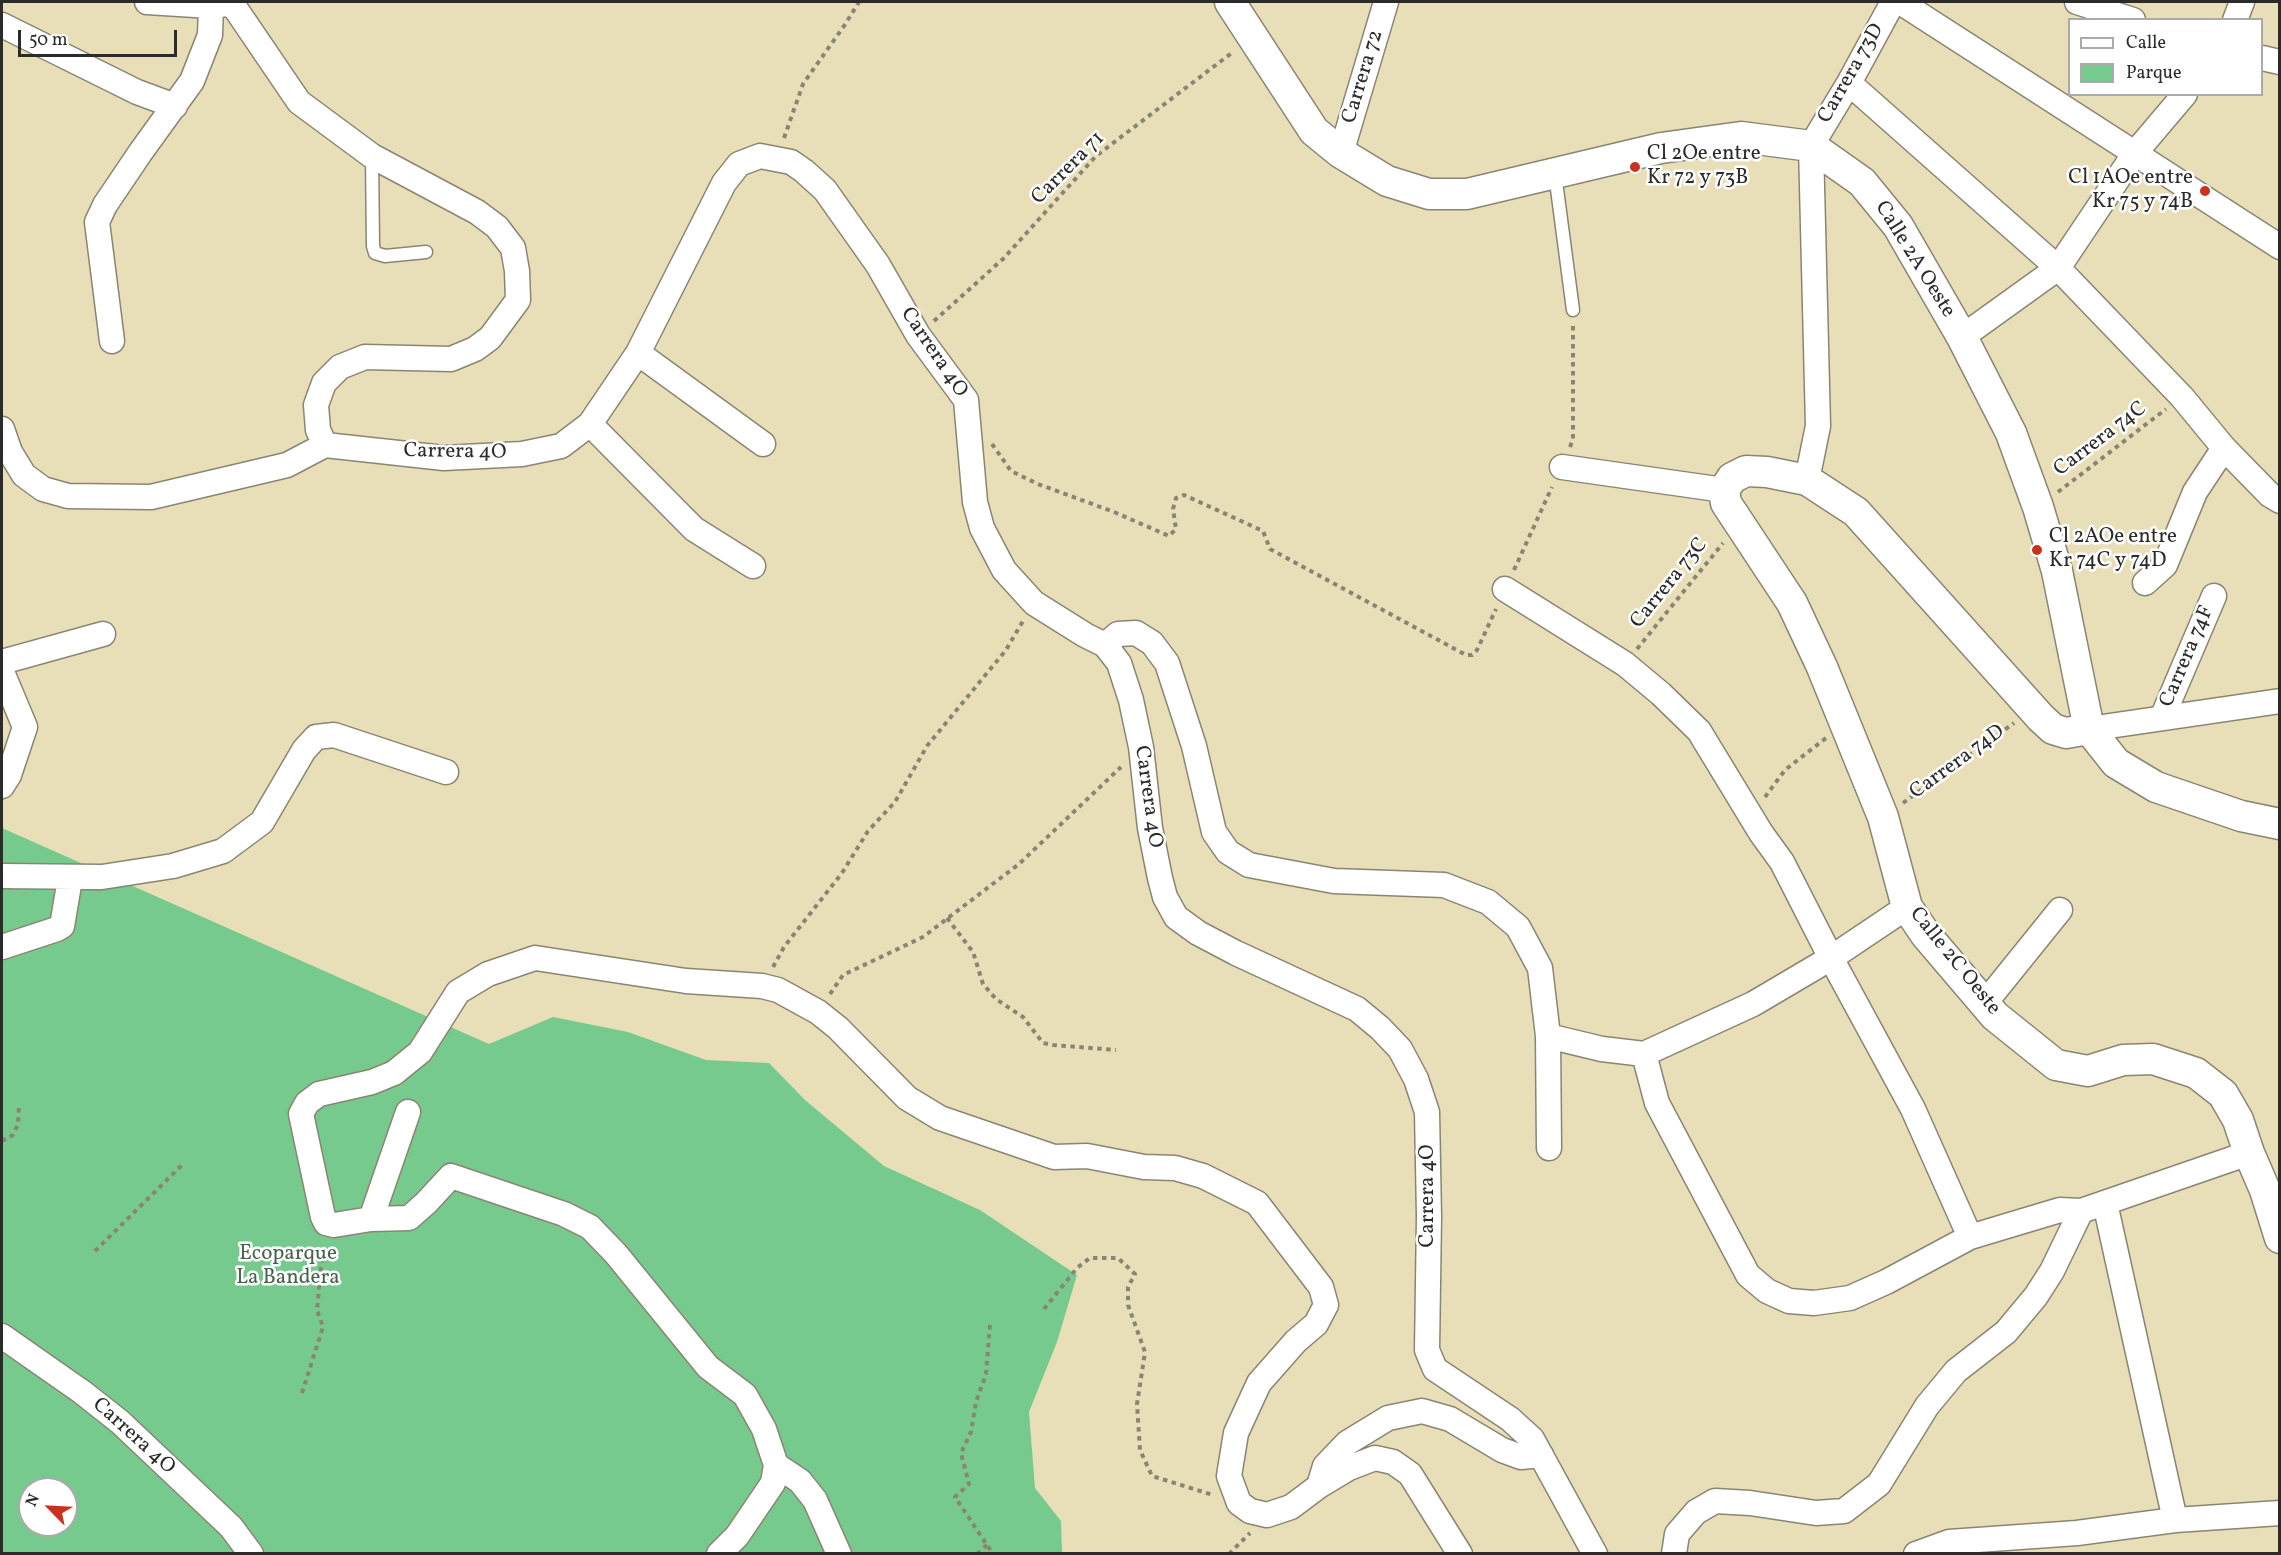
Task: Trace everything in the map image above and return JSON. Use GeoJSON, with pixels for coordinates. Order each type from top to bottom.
{"type":"FeatureCollection","features":[{"type":"Feature","properties":{"kind":"street"},"geometry":{"type":"LineString","coordinates":[[147,2],[225,4]]}},
{"type":"Feature","properties":{"kind":"street","name":"Calle 2A Oeste"},"geometry":{"type":"LineString","coordinates":[[1230,2],[1314,131],[1341,153],[1387,181],[1429,194],[1467,194],[1661,148],[1741,137],[1811,146],[1862,182],[1898,226],[1962,337],[2011,433],[2038,507],[2057,571],[2089,729],[2116,763],[2156,788],[2241,816],[2280,824]]}},
{"type":"Feature","properties":{"kind":"street","name":"Carrera 72"},"geometry":{"type":"LineString","coordinates":[[1341,153],[1386,2]]}},
{"type":"Feature","properties":{"kind":"street","name":"Carrera 73D"},"geometry":{"type":"LineString","coordinates":[[1811,146],[1849,83],[1893,2]]}},
{"type":"Feature","properties":{"kind":"street"},"geometry":{"type":"LineString","coordinates":[[1900,2],[2280,247]]}},
{"type":"Feature","properties":{"kind":"street"},"geometry":{"type":"LineString","coordinates":[[2078,2],[2127,18]]}},
{"type":"Feature","properties":{"kind":"street"},"geometry":{"type":"LineString","coordinates":[[2236,18],[2242,2]]}},
{"type":"Feature","properties":{"kind":"street"},"geometry":{"type":"LineString","coordinates":[[112,341],[97,222],[110,196],[192,81],[225,4]]}},
{"type":"Feature","properties":{"kind":"street"},"geometry":{"type":"LineString","coordinates":[[2,429],[10,452],[24,475],[43,489],[68,496],[151,496],[287,465],[325,445],[318,430],[316,405],[324,383],[340,367],[365,357],[451,359],[475,349],[489,338],[518,300],[513,248],[497,227],[477,212],[372,156],[299,102],[225,4]]}},
{"type":"Feature","properties":{"kind":"street"},"geometry":{"type":"LineString","coordinates":[[2,25],[137,92],[175,106]]}},
{"type":"Feature","properties":{"kind":"street"},"geometry":{"type":"LineString","coordinates":[[2263,58],[2280,62]]}},
{"type":"Feature","properties":{"kind":"street"},"geometry":{"type":"LineString","coordinates":[[1849,83],[2058,268],[2182,397],[2224,448],[2270,495],[2280,501]]}},
{"type":"Feature","properties":{"kind":"street"},"geometry":{"type":"LineString","coordinates":[[1962,337],[2058,268],[2135,153],[2183,96]]}},
{"type":"Feature","properties":{"kind":"street"},"geometry":{"type":"LineString","coordinates":[[1808,480],[1818,426],[1811,146]]}},
{"type":"Feature","properties":{"kind":"street","name":"Carrera 4O"},"geometry":{"type":"LineString","coordinates":[[325,445],[444,458],[522,454],[561,446],[590,424],[638,353],[724,183],[739,164],[760,156],[791,162],[804,171],[825,190],[878,265],[918,335],[966,400],[975,502],[982,528],[1004,570],[1034,603],[1105,645],[1119,663],[1131,700],[1141,747],[1150,828],[1164,897],[1176,917],[1198,933],[1236,953],[1356,1009],[1380,1028],[1400,1049],[1416,1079],[1427,1112],[1430,1217],[1427,1350],[1435,1369],[1510,1419],[1532,1439],[1595,1554]]}},
{"type":"Feature","properties":{"kind":"street"},"geometry":{"type":"LineString","coordinates":[[638,353],[763,444]]}},
{"type":"Feature","properties":{"kind":"street"},"geometry":{"type":"LineString","coordinates":[[590,424],[694,529],[753,566]]}},
{"type":"Feature","properties":{"kind":"street"},"geometry":{"type":"LineString","coordinates":[[2145,583],[2165,565],[2195,492],[2224,448]]}},
{"type":"Feature","properties":{"kind":"street"},"geometry":{"type":"LineString","coordinates":[[1562,467],[1724,490],[1732,478],[1746,471],[1767,472],[1808,480],[1856,512],[2053,729],[2066,733],[2280,701]]}},
{"type":"Feature","properties":{"kind":"street","name":"Calle 2C Oeste"},"geometry":{"type":"LineString","coordinates":[[1724,490],[1726,503],[1792,603],[1822,667],[1883,817],[1907,907],[1926,935],[1995,1016],[2056,1065],[2088,1071],[2123,1060],[2153,1059],[2196,1073],[2223,1094],[2238,1120],[2265,1190],[2280,1238]]}},
{"type":"Feature","properties":{"kind":"street"},"geometry":{"type":"LineString","coordinates":[[1506,589],[1624,664],[1661,693],[1699,731],[1750,816],[1782,862],[1913,1109],[1970,1237]]}},
{"type":"Feature","properties":{"kind":"street","name":"Carrera 74F"},"geometry":{"type":"LineString","coordinates":[[2162,718],[2214,596]]}},
{"type":"Feature","properties":{"kind":"street"},"geometry":{"type":"LineString","coordinates":[[1105,645],[1118,634],[1136,633],[1152,643],[1167,663],[1194,746],[1214,832],[1228,852],[1249,865],[1334,881],[1444,885],[1488,902],[1518,927],[1540,968],[1548,1036],[1549,1148]]}},
{"type":"Feature","properties":{"kind":"street"},"geometry":{"type":"LineString","coordinates":[[2,662],[103,634]]}},
{"type":"Feature","properties":{"kind":"street"},"geometry":{"type":"LineString","coordinates":[[2,672],[8,707],[25,727],[9,775],[2,786]]}},
{"type":"Feature","properties":{"kind":"street"},"geometry":{"type":"LineString","coordinates":[[2,876],[102,878],[173,866],[223,851],[262,822],[304,750],[316,737],[334,735],[446,772]]}},
{"type":"Feature","properties":{"kind":"street"},"geometry":{"type":"LineString","coordinates":[[2,947],[62,926],[70,879]]}},
{"type":"Feature","properties":{"kind":"street"},"geometry":{"type":"LineString","coordinates":[[1548,1036],[1602,1049],[1644,1054],[1753,1004],[1831,958],[1907,907]]}},
{"type":"Feature","properties":{"kind":"street"},"geometry":{"type":"LineString","coordinates":[[1985,1003],[2060,910]]}},
{"type":"Feature","properties":{"kind":"street"},"geometry":{"type":"LineString","coordinates":[[719,1554],[737,1536],[773,1483],[776,1465],[764,1429],[745,1395],[708,1367],[616,1254],[590,1227],[554,1210],[451,1176],[409,1218],[334,1225],[326,1223],[323,1217],[301,1114],[307,1103],[319,1094],[372,1082],[394,1073],[420,1052],[458,992],[488,974],[535,958],[686,981],[762,986],[778,990],[818,1012],[838,1028],[907,1098],[940,1118],[1054,1157],[1087,1156],[1203,1176],[1257,1203],[1321,1287],[1326,1305],[1317,1323],[1296,1341],[1259,1383],[1236,1433],[1229,1476],[1239,1503],[1250,1511],[1267,1515],[1291,1507],[1348,1468],[1375,1458],[1393,1462],[1410,1474],[1460,1554]]}},
{"type":"Feature","properties":{"kind":"street"},"geometry":{"type":"LineString","coordinates":[[1644,1054],[1657,1103],[1748,1275],[1767,1291],[1789,1301],[1814,1303],[1850,1298],[1886,1282],[1970,1237],[2060,1210],[2081,1211],[2249,1153]]}},
{"type":"Feature","properties":{"kind":"street"},"geometry":{"type":"LineString","coordinates":[[371,1220],[408,1112]]}},
{"type":"Feature","properties":{"kind":"street"},"geometry":{"type":"LineString","coordinates":[[2104,1203],[2175,1520]]}},
{"type":"Feature","properties":{"kind":"street"},"geometry":{"type":"LineString","coordinates":[[1674,1554],[1677,1534],[1696,1512],[1715,1501],[1750,1503],[1816,1513],[1844,1511],[1879,1484],[1927,1406],[1956,1371],[2007,1332],[2036,1296],[2052,1270],[2081,1211]]}},
{"type":"Feature","properties":{"kind":"street","name":"Carrera 4O"},"geometry":{"type":"LineString","coordinates":[[2,1336],[82,1392],[120,1422],[231,1527],[251,1554]]}},
{"type":"Feature","properties":{"kind":"street"},"geometry":{"type":"LineString","coordinates":[[1319,1486],[1325,1466],[1347,1443],[1389,1418],[1422,1411],[1450,1419],[1502,1450],[1521,1457],[1540,1455]]}},
{"type":"Feature","properties":{"kind":"street"},"geometry":{"type":"LineString","coordinates":[[776,1465],[800,1481],[814,1500],[839,1554]]}},
{"type":"Feature","properties":{"kind":"street"},"geometry":{"type":"LineString","coordinates":[[1916,1554],[1949,1542],[2077,1533],[2175,1520],[2280,1513]]}},
{"type":"Feature","properties":{"kind":"lane"},"geometry":{"type":"LineString","coordinates":[[372,156],[375,253],[385,256],[426,252]]}},
{"type":"Feature","properties":{"kind":"lane"},"geometry":{"type":"LineString","coordinates":[[1555,172],[1573,310]]}},
{"type":"Feature","properties":{"kind":"path"},"geometry":{"type":"LineString","coordinates":[[776,158],[803,84],[859,2]]}},
{"type":"Feature","properties":{"kind":"path","name":"Carrera 71"},"geometry":{"type":"LineString","coordinates":[[918,335],[1003,259],[1096,156],[1252,36]]}},
{"type":"Feature","properties":{"kind":"path"},"geometry":{"type":"LineString","coordinates":[[990,439],[1011,471],[1169,536],[1176,529],[1173,509],[1176,498],[1184,495],[1263,531],[1270,549],[1466,655],[1472,655],[1477,650],[1506,589],[1573,439],[1573,310]]}},
{"type":"Feature","properties":{"kind":"path","name":"Carrera 74C"},"geometry":{"type":"LineString","coordinates":[[2038,507],[2182,397]]}},
{"type":"Feature","properties":{"kind":"path","name":"Carrera 73C"},"geometry":{"type":"LineString","coordinates":[[1624,664],[1739,524]]}},
{"type":"Feature","properties":{"kind":"path"},"geometry":{"type":"LineString","coordinates":[[762,986],[784,947],[842,873],[868,831],[895,802],[927,746],[1005,650],[1034,603]]}},
{"type":"Feature","properties":{"kind":"path","name":"Carrera 74D"},"geometry":{"type":"LineString","coordinates":[[1883,817],[2033,709]]}},
{"type":"Feature","properties":{"kind":"path"},"geometry":{"type":"LineString","coordinates":[[1750,816],[1785,770],[1844,722]]}},
{"type":"Feature","properties":{"kind":"path"},"geometry":{"type":"LineString","coordinates":[[818,1012],[843,975],[923,937],[1019,864],[1141,747]]}},
{"type":"Feature","properties":{"kind":"path"},"geometry":{"type":"LineString","coordinates":[[947,918],[973,952],[983,984],[996,999],[1023,1017],[1043,1043],[1053,1046],[1116,1050]]}},
{"type":"Feature","properties":{"kind":"path"},"geometry":{"type":"LineString","coordinates":[[2,1141],[13,1136],[18,1124],[19,1105]]}},
{"type":"Feature","properties":{"kind":"path"},"geometry":{"type":"LineString","coordinates":[[95,1251],[184,1163]]}},
{"type":"Feature","properties":{"kind":"path"},"geometry":{"type":"LineString","coordinates":[[302,1393],[322,1327],[317,1310],[323,1259],[323,1217]]}},
{"type":"Feature","properties":{"kind":"path"},"geometry":{"type":"LineString","coordinates":[[1044,1309],[1077,1268],[1090,1258],[1118,1258],[1135,1274],[1128,1287],[1128,1305],[1145,1352],[1137,1404],[1140,1450],[1152,1476],[1239,1503]]}},
{"type":"Feature","properties":{"kind":"path"},"geometry":{"type":"LineString","coordinates":[[990,1325],[986,1374],[976,1402],[971,1432],[961,1454],[969,1484],[955,1497],[993,1554]]}},
{"type":"Feature","properties":{"kind":"path"},"geometry":{"type":"LineString","coordinates":[[977,1554],[987,1545]]}},
{"type":"Feature","properties":{"kind":"green space","name":"Ecoparque La Bandera"},"geometry":{"type":"Polygon","coordinates":[[[2,828],[489,1044],[553,1017],[628,1032],[706,1060],[769,1063],[805,1100],[884,1166],[980,1210],[1077,1275],[1057,1342],[1029,1412],[1035,1488],[1061,1521],[1062,1553],[2,1553],[2,828]]]}},
{"type":"Feature","properties":{"kind":"place","name":"Cl 2Oe entre Kr 72 y 73B"},"geometry":{"type":"Point","coordinates":[1635,167]}},
{"type":"Feature","properties":{"kind":"place","name":"Cl 1AOe entre Kr 75 y 74B"},"geometry":{"type":"Point","coordinates":[2205,191]}},
{"type":"Feature","properties":{"kind":"place","name":"Cl 2AOe entre Kr 74C y 74D"},"geometry":{"type":"Point","coordinates":[2037,550]}}]}
